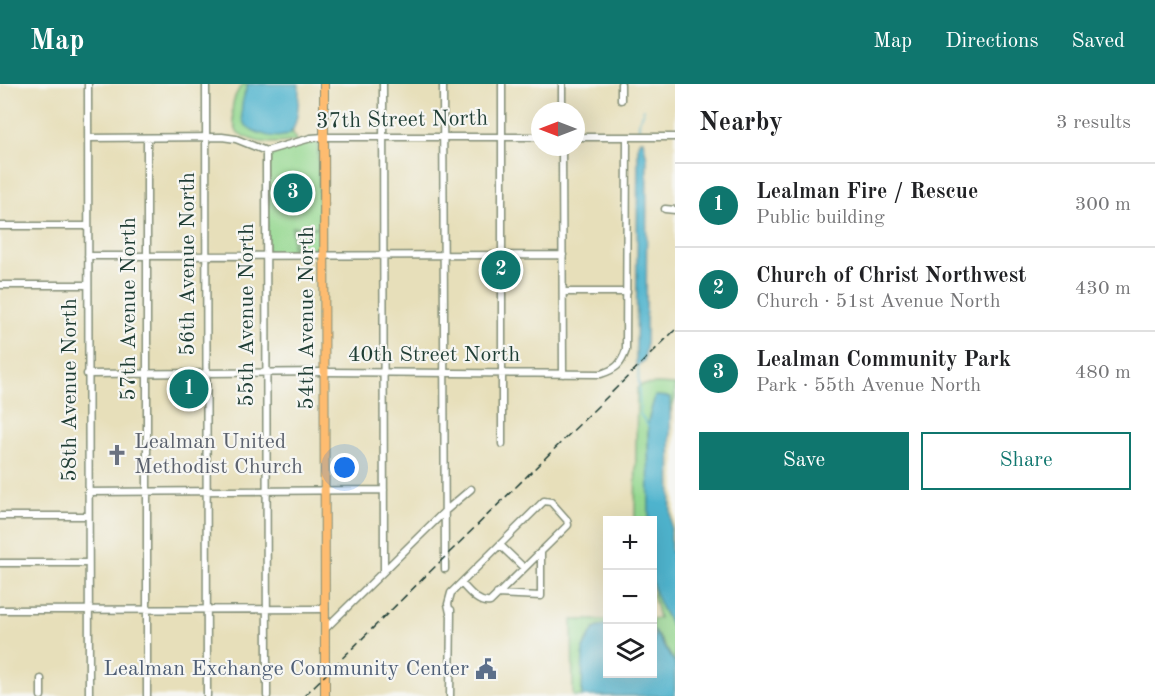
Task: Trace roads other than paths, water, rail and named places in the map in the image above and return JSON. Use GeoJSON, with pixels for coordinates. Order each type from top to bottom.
{"type":"FeatureCollection","features":[{"type":"Feature","properties":{"kind":"main road","name":"54th Avenue North"},"geometry":{"type":"LineString","coordinates":[[324,84],[325,696]]}},
{"type":"Feature","properties":{"kind":"street","name":"58th Avenue North"},"geometry":{"type":"LineString","coordinates":[[88,84],[89,696]]}},
{"type":"Feature","properties":{"kind":"street","name":"56th Avenue North"},"geometry":{"type":"LineString","coordinates":[[206,84],[207,696]]}},
{"type":"Feature","properties":{"kind":"street"},"geometry":{"type":"LineString","coordinates":[[384,84],[384,570]]}},
{"type":"Feature","properties":{"kind":"street"},"geometry":{"type":"LineString","coordinates":[[443,84],[444,569]]}},
{"type":"Feature","properties":{"kind":"street"},"geometry":{"type":"LineString","coordinates":[[502,84],[502,444]]}},
{"type":"Feature","properties":{"kind":"street"},"geometry":{"type":"LineString","coordinates":[[562,84],[562,102]]}},
{"type":"Feature","properties":{"kind":"street"},"geometry":{"type":"LineString","coordinates":[[621,84],[621,99]]}},
{"type":"Feature","properties":{"kind":"street","name":"37th Street North"},"geometry":{"type":"LineString","coordinates":[[266,151],[311,138],[324,137],[531,137]]}},
{"type":"Feature","properties":{"kind":"street"},"geometry":{"type":"LineString","coordinates":[[585,137],[675,137]]}},
{"type":"Feature","properties":{"kind":"street"},"geometry":{"type":"LineString","coordinates":[[563,292],[627,292],[629,137]]}},
{"type":"Feature","properties":{"kind":"street"},"geometry":{"type":"LineString","coordinates":[[88,138],[236,139],[266,151]]}},
{"type":"Feature","properties":{"kind":"street","name":"57th Avenue North"},"geometry":{"type":"LineString","coordinates":[[147,138],[147,696]]}},
{"type":"Feature","properties":{"kind":"street","name":"55th Avenue North"},"geometry":{"type":"LineString","coordinates":[[266,151],[267,696]]}},
{"type":"Feature","properties":{"kind":"street"},"geometry":{"type":"LineString","coordinates":[[562,156],[563,374]]}},
{"type":"Feature","properties":{"kind":"street"},"geometry":{"type":"LineString","coordinates":[[665,209],[675,210]]}},
{"type":"Feature","properties":{"kind":"street"},"geometry":{"type":"LineString","coordinates":[[0,226],[88,226]]}},
{"type":"Feature","properties":{"kind":"street"},"geometry":{"type":"LineString","coordinates":[[88,256],[563,255]]}},
{"type":"Feature","properties":{"kind":"street"},"geometry":{"type":"LineString","coordinates":[[0,285],[88,285]]}},
{"type":"Feature","properties":{"kind":"street","name":"40th Street North"},"geometry":{"type":"LineString","coordinates":[[87,374],[325,372],[601,374],[614,370],[622,363],[626,350],[627,292]]}},
{"type":"Feature","properties":{"kind":"street"},"geometry":{"type":"LineString","coordinates":[[325,629],[444,512],[471,489]]}},
{"type":"Feature","properties":{"kind":"street"},"geometry":{"type":"LineString","coordinates":[[88,492],[384,490]]}},
{"type":"Feature","properties":{"kind":"street"},"geometry":{"type":"LineString","coordinates":[[450,696],[450,613],[448,604],[450,594],[461,583],[500,545],[546,501],[551,502],[568,522],[568,525],[488,603],[482,602],[461,583]]}},
{"type":"Feature","properties":{"kind":"street"},"geometry":{"type":"LineString","coordinates":[[0,516],[88,516]]}},
{"type":"Feature","properties":{"kind":"street"},"geometry":{"type":"LineString","coordinates":[[500,545],[524,568]]}},
{"type":"Feature","properties":{"kind":"street"},"geometry":{"type":"LineString","coordinates":[[497,594],[541,596],[541,551]]}},
{"type":"Feature","properties":{"kind":"street"},"geometry":{"type":"LineString","coordinates":[[0,563],[88,563]]}},
{"type":"Feature","properties":{"kind":"street"},"geometry":{"type":"LineString","coordinates":[[0,610],[325,609]]}},
{"type":"Feature","properties":{"kind":"street"},"geometry":{"type":"LineString","coordinates":[[41,679],[41,696]]}},
{"type":"Feature","properties":{"kind":"water"},"geometry":{"type":"Polygon","coordinates":[[[248,84],[299,84],[296,121],[288,135],[275,137],[259,133],[246,126],[242,112],[248,84]]]}},
{"type":"Feature","properties":{"kind":"water"},"geometry":{"type":"Polygon","coordinates":[[[640,140],[643,140],[647,158],[646,348],[644,361],[636,366],[638,144],[640,140]]]}},
{"type":"Feature","properties":{"kind":"water"},"geometry":{"type":"Polygon","coordinates":[[[655,396],[670,397],[671,552],[675,552],[672,560],[675,562],[675,632],[657,598],[657,516],[649,516],[648,421],[655,396]]]}},
{"type":"Feature","properties":{"kind":"water"},"geometry":{"type":"Polygon","coordinates":[[[603,626],[603,678],[657,678],[657,636],[675,663],[675,696],[582,696],[583,648],[594,629],[603,626]]]}},
{"type":"Feature","properties":{"kind":"waterway"},"geometry":{"type":"LineString","coordinates":[[639,133],[639,121],[644,109]]}},
{"type":"Feature","properties":{"kind":"waterway"},"geometry":{"type":"LineString","coordinates":[[638,363],[640,414],[649,427]]}},
{"type":"Feature","properties":{"kind":"railway"},"geometry":{"type":"LineString","coordinates":[[304,696],[675,330]]}},
{"type":"Feature","properties":{"kind":"place","name":"Lealman Community Park"},"geometry":{"type":"Point","coordinates":[293,193]}},
{"type":"Feature","properties":{"kind":"place","name":"Church of Christ Northwest"},"geometry":{"type":"Point","coordinates":[501,270]}},
{"type":"Feature","properties":{"kind":"place","name":"Lealman Fire / Rescue"},"geometry":{"type":"Point","coordinates":[189,389]}},
{"type":"Feature","properties":{"kind":"place","name":"Lealman United Methodist Church"},"geometry":{"type":"Point","coordinates":[117,455]}},
{"type":"Feature","properties":{"kind":"place","name":"Lealman Exchange Community Center"},"geometry":{"type":"Point","coordinates":[486,669]}}]}
